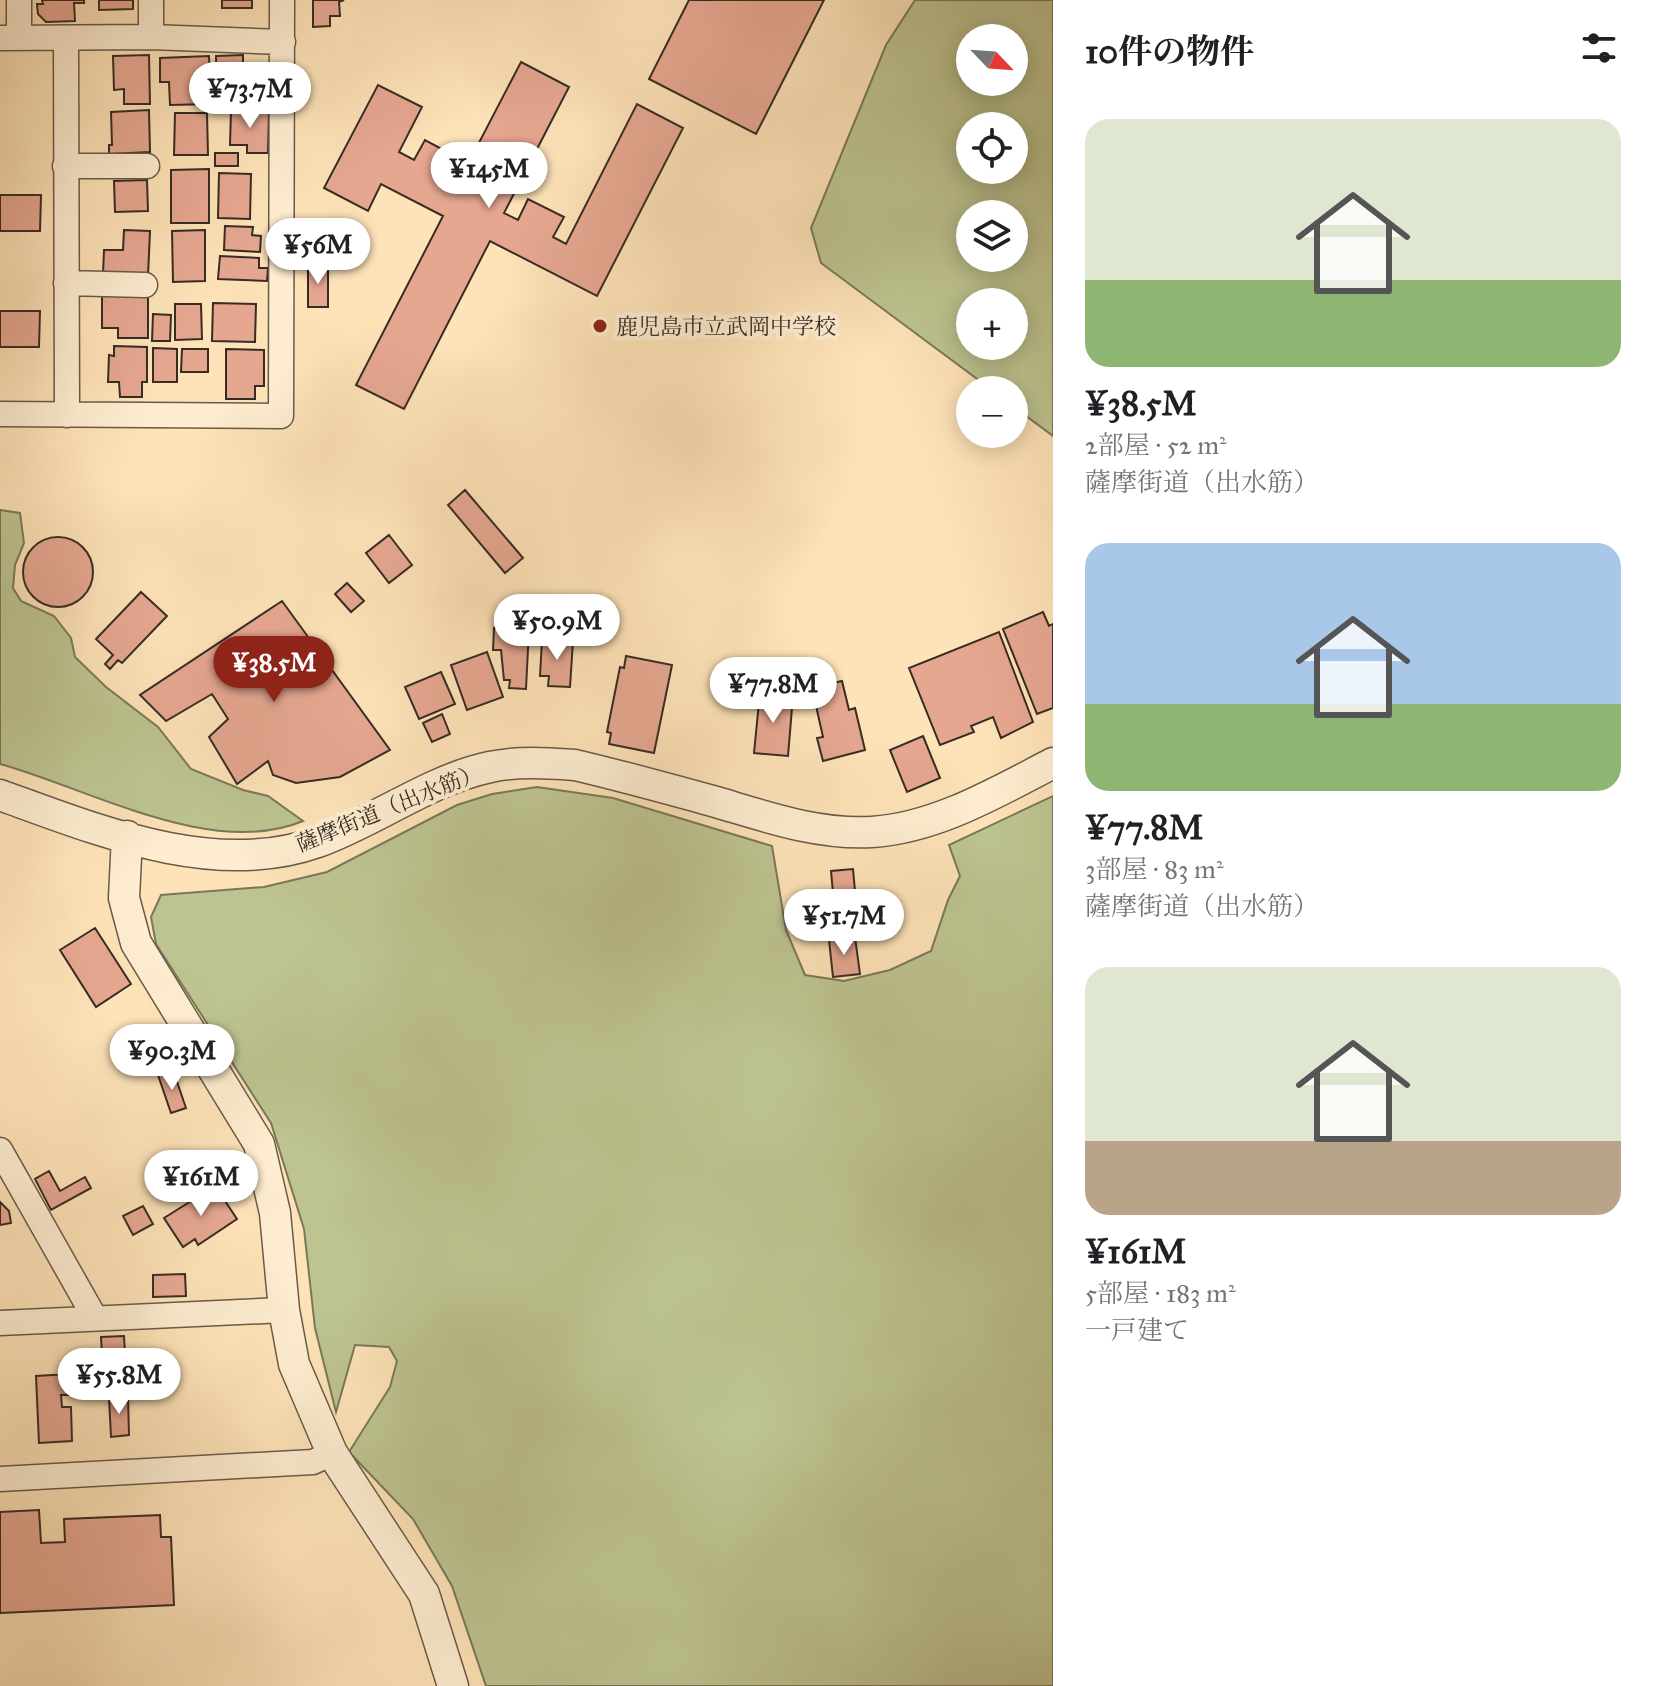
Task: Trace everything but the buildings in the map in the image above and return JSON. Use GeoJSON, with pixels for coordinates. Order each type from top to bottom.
{"type":"FeatureCollection","features":[{"type":"Feature","properties":{"kind":"street"},"geometry":{"type":"LineString","coordinates":[[19,0],[9,38],[151,37],[283,42]]}},
{"type":"Feature","properties":{"kind":"street"},"geometry":{"type":"LineString","coordinates":[[151,0],[151,37]]}},
{"type":"Feature","properties":{"kind":"street"},"geometry":{"type":"LineString","coordinates":[[0,414],[281,416],[282,0]]}},
{"type":"Feature","properties":{"kind":"street"},"geometry":{"type":"LineString","coordinates":[[66,38],[67,415]]}},
{"type":"Feature","properties":{"kind":"street"},"geometry":{"type":"LineString","coordinates":[[65,166],[147,166]]}},
{"type":"Feature","properties":{"kind":"street"},"geometry":{"type":"LineString","coordinates":[[66,283],[145,285]]}},
{"type":"Feature","properties":{"kind":"street","name":"薩摩街道（出水筋）"},"geometry":{"type":"LineString","coordinates":[[0,795],[158,845],[199,851],[277,852],[316,843],[431,789],[488,767],[542,762],[575,765],[785,822],[828,830],[871,832],[898,828],[956,810],[1053,763]]}},
{"type":"Feature","properties":{"kind":"street"},"geometry":{"type":"LineString","coordinates":[[127,836],[124,898],[136,943],[259,1144],[275,1213],[284,1310],[294,1364],[332,1453],[424,1594],[453,1686]]}},
{"type":"Feature","properties":{"kind":"street"},"geometry":{"type":"LineString","coordinates":[[0,1150],[95,1318]]}},
{"type":"Feature","properties":{"kind":"street"},"geometry":{"type":"LineString","coordinates":[[0,1323],[284,1310]]}},
{"type":"Feature","properties":{"kind":"street"},"geometry":{"type":"LineString","coordinates":[[0,1479],[313,1462],[332,1453]]}},
{"type":"Feature","properties":{"kind":"green space"},"geometry":{"type":"Polygon","coordinates":[[[915,0],[1053,0],[1053,436],[1028,417],[1028,376],[973,376],[821,263],[811,228],[886,45],[915,0]]]}},
{"type":"Feature","properties":{"kind":"green space"},"geometry":{"type":"Polygon","coordinates":[[[0,510],[20,513],[24,543],[15,565],[13,588],[21,601],[54,616],[71,638],[75,657],[106,687],[158,727],[191,769],[243,790],[268,796],[303,821],[268,830],[230,832],[191,826],[151,816],[0,764],[0,510]]]}},
{"type":"Feature","properties":{"kind":"green space"},"geometry":{"type":"Polygon","coordinates":[[[537,787],[613,798],[772,846],[786,930],[805,975],[844,981],[890,970],[931,951],[948,900],[960,876],[949,845],[1053,796],[1053,1686],[486,1686],[452,1586],[413,1519],[349,1452],[390,1387],[397,1361],[389,1347],[355,1345],[336,1412],[315,1328],[304,1229],[271,1123],[156,944],[151,917],[161,895],[264,887],[327,872],[457,805],[492,794],[537,787]]]}},
{"type":"Feature","properties":{"kind":"place","name":"鹿児島市立武岡中学校"},"geometry":{"type":"Point","coordinates":[600,326]}}]}
